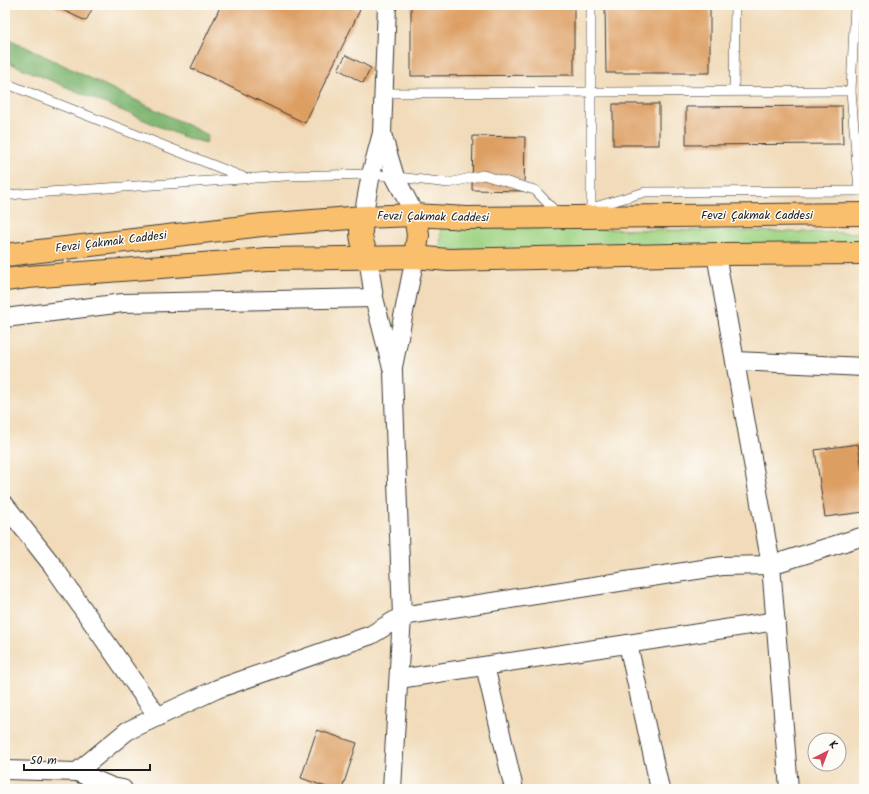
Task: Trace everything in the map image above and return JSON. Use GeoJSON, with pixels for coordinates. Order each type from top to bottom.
{"type":"FeatureCollection","features":[{"type":"Feature","properties":{"kind":"main road","name":"Fevzi Çakmak Caddesi"},"geometry":{"type":"LineString","coordinates":[[5,254],[262,225],[363,216],[415,215],[467,218],[864,214]]}},
{"type":"Feature","properties":{"kind":"main road"},"geometry":{"type":"LineString","coordinates":[[415,215],[418,235],[415,257]]}},
{"type":"Feature","properties":{"kind":"main road"},"geometry":{"type":"LineString","coordinates":[[363,216],[360,229],[361,240],[368,257]]}},
{"type":"Feature","properties":{"kind":"main road"},"geometry":{"type":"LineString","coordinates":[[5,280],[28,276],[268,259],[415,257],[448,260],[716,254],[864,253]]}},
{"type":"Feature","properties":{"kind":"street"},"geometry":{"type":"LineString","coordinates":[[363,216],[371,174],[382,133],[387,5]]}},
{"type":"Feature","properties":{"kind":"street"},"geometry":{"type":"LineString","coordinates":[[382,133],[395,177],[415,215]]}},
{"type":"Feature","properties":{"kind":"street"},"geometry":{"type":"LineString","coordinates":[[716,254],[771,565],[789,789]]}},
{"type":"Feature","properties":{"kind":"street"},"geometry":{"type":"LineString","coordinates":[[368,257],[374,298],[393,372],[402,616],[392,789]]}},
{"type":"Feature","properties":{"kind":"street"},"geometry":{"type":"LineString","coordinates":[[393,372],[415,257]]}},
{"type":"Feature","properties":{"kind":"street"},"geometry":{"type":"LineString","coordinates":[[5,318],[123,303],[374,298]]}},
{"type":"Feature","properties":{"kind":"street"},"geometry":{"type":"LineString","coordinates":[[735,361],[864,367]]}},
{"type":"Feature","properties":{"kind":"street"},"geometry":{"type":"LineString","coordinates":[[5,504],[53,566],[158,717]]}},
{"type":"Feature","properties":{"kind":"street"},"geometry":{"type":"LineString","coordinates":[[77,772],[127,731],[217,689],[371,635],[402,616],[722,566],[771,565],[864,536]]}},
{"type":"Feature","properties":{"kind":"street"},"geometry":{"type":"LineString","coordinates":[[398,679],[776,621]]}},
{"type":"Feature","properties":{"kind":"street"},"geometry":{"type":"LineString","coordinates":[[628,644],[660,789]]}},
{"type":"Feature","properties":{"kind":"street"},"geometry":{"type":"LineString","coordinates":[[485,666],[514,789]]}},
{"type":"Feature","properties":{"kind":"street"},"geometry":{"type":"LineString","coordinates":[[5,770],[77,772],[112,787],[124,789]]}},
{"type":"Feature","properties":{"kind":"lane"},"geometry":{"type":"LineString","coordinates":[[591,5],[591,208]]}},
{"type":"Feature","properties":{"kind":"lane"},"geometry":{"type":"LineString","coordinates":[[734,91],[735,5]]}},
{"type":"Feature","properties":{"kind":"lane"},"geometry":{"type":"LineString","coordinates":[[5,196],[286,176],[371,174],[449,183],[483,175],[536,190],[560,217],[645,192],[862,191],[851,91],[855,5]]}},
{"type":"Feature","properties":{"kind":"lane"},"geometry":{"type":"LineString","coordinates":[[5,83],[247,179]]}},
{"type":"Feature","properties":{"kind":"lane"},"geometry":{"type":"LineString","coordinates":[[384,93],[851,91]]}},
{"type":"Feature","properties":{"kind":"green space"},"geometry":{"type":"Polygon","coordinates":[[[5,37],[208,135],[206,143],[184,137],[5,61],[5,37]]]}},
{"type":"Feature","properties":{"kind":"green space"},"geometry":{"type":"Polygon","coordinates":[[[441,227],[864,233],[864,246],[440,251],[441,227]]]}},
{"type":"Feature","properties":{"kind":"building"},"geometry":{"type":"Polygon","coordinates":[[[52,5],[94,5],[86,21],[52,5]]]}},
{"type":"Feature","properties":{"kind":"building"},"geometry":{"type":"Polygon","coordinates":[[[221,5],[348,5],[360,10],[305,123],[191,68],[221,5]]]}},
{"type":"Feature","properties":{"kind":"building"},"geometry":{"type":"Polygon","coordinates":[[[411,5],[574,5],[574,75],[411,76],[411,5]]]}},
{"type":"Feature","properties":{"kind":"building"},"geometry":{"type":"Polygon","coordinates":[[[605,5],[710,5],[710,73],[606,73],[605,5]]]}},
{"type":"Feature","properties":{"kind":"building"},"geometry":{"type":"Polygon","coordinates":[[[346,55],[371,68],[363,83],[338,69],[346,55]]]}},
{"type":"Feature","properties":{"kind":"building"},"geometry":{"type":"Polygon","coordinates":[[[613,104],[659,104],[659,145],[613,145],[613,104]]]}},
{"type":"Feature","properties":{"kind":"building"},"geometry":{"type":"Polygon","coordinates":[[[842,106],[843,144],[686,145],[686,107],[842,106]]]}},
{"type":"Feature","properties":{"kind":"building"},"geometry":{"type":"Polygon","coordinates":[[[473,136],[525,137],[524,191],[472,190],[473,136]]]}},
{"type":"Feature","properties":{"kind":"building"},"geometry":{"type":"Polygon","coordinates":[[[858,444],[864,483],[864,512],[825,517],[815,450],[858,444]]]}},
{"type":"Feature","properties":{"kind":"building"},"geometry":{"type":"Polygon","coordinates":[[[317,730],[357,743],[342,789],[332,789],[301,778],[317,730]]]}}]}
